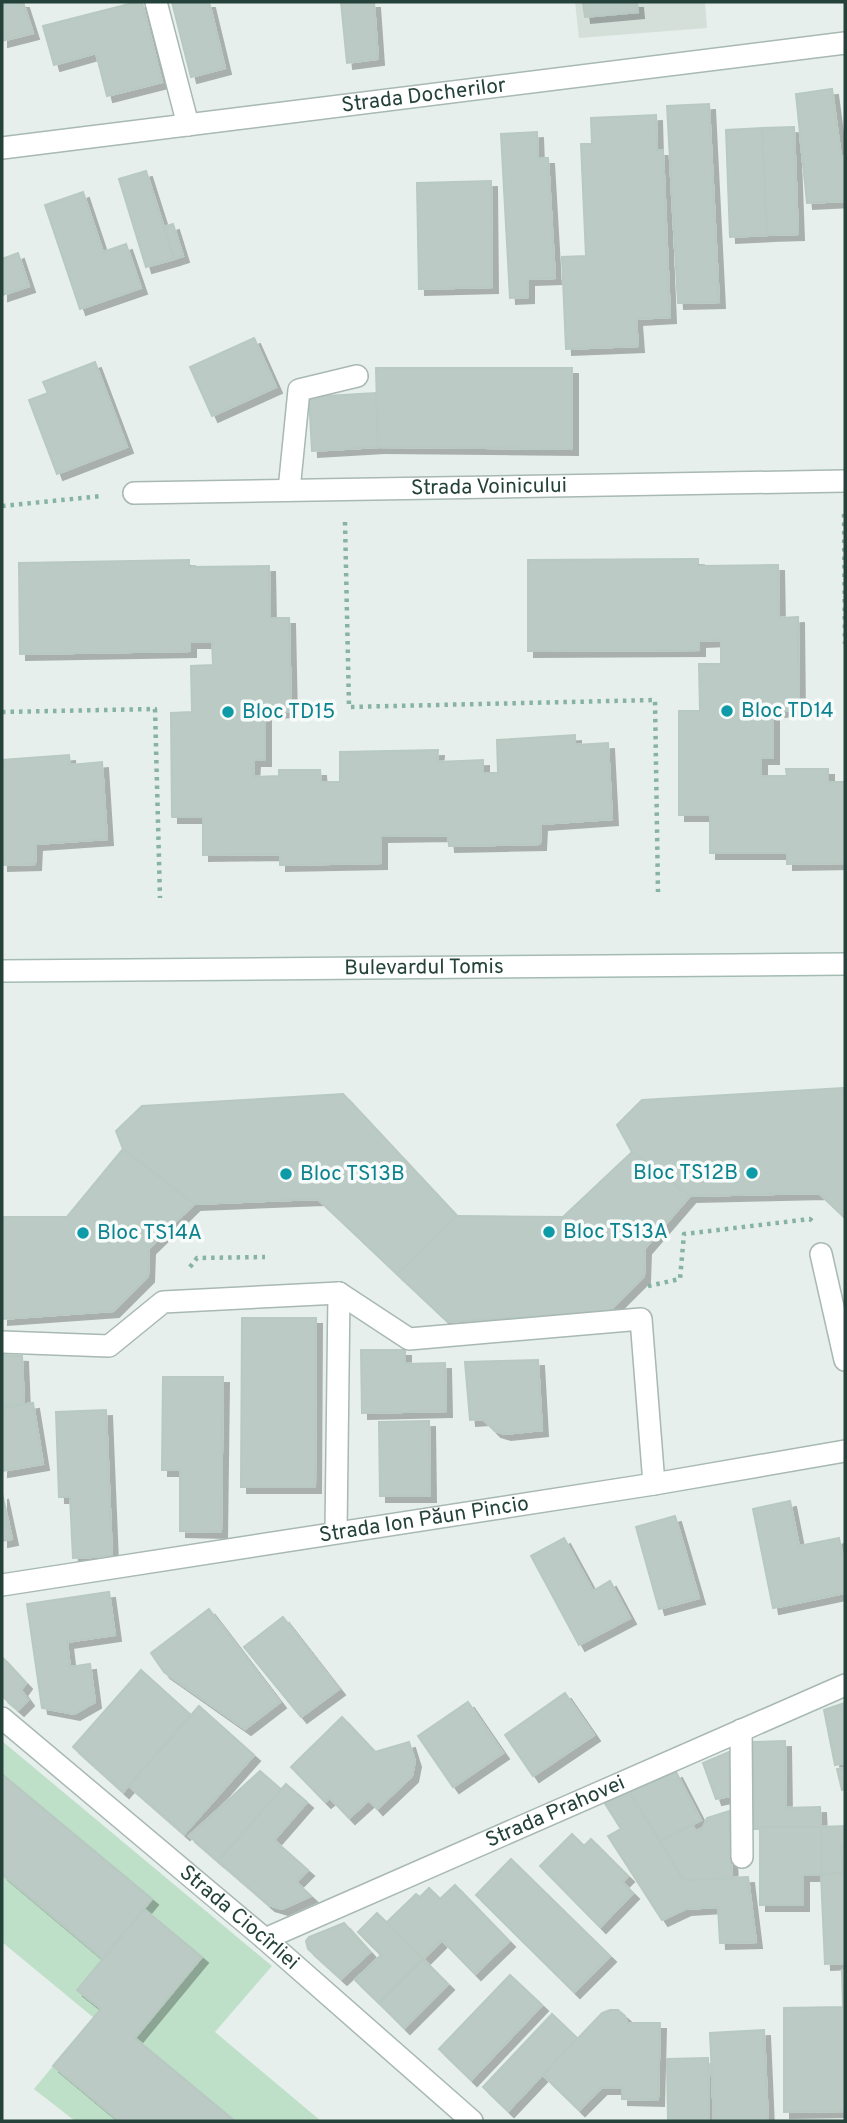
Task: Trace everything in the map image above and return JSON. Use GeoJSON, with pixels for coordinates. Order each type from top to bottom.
{"type":"FeatureCollection","features":[{"type":"Feature","properties":{"kind":"street"},"geometry":{"type":"LineString","coordinates":[[156,2],[188,125]]}},
{"type":"Feature","properties":{"kind":"street","name":"Strada Docherilor"},"geometry":{"type":"LineString","coordinates":[[2,148],[845,43]]}},
{"type":"Feature","properties":{"kind":"street"},"geometry":{"type":"LineString","coordinates":[[289,490],[299,390],[357,376]]}},
{"type":"Feature","properties":{"kind":"street","name":"Strada Voinicului"},"geometry":{"type":"LineString","coordinates":[[134,493],[844,481]]}},
{"type":"Feature","properties":{"kind":"street","name":"Bulevardul Tomis"},"geometry":{"type":"LineString","coordinates":[[2,971],[845,964]]}},
{"type":"Feature","properties":{"kind":"street"},"geometry":{"type":"LineString","coordinates":[[821,1254],[845,1360]]}},
{"type":"Feature","properties":{"kind":"street"},"geometry":{"type":"LineString","coordinates":[[336,1532],[339,1293]]}},
{"type":"Feature","properties":{"kind":"street"},"geometry":{"type":"LineString","coordinates":[[2,1342],[108,1346],[163,1302],[339,1293],[409,1339],[641,1319],[654,1484]]}},
{"type":"Feature","properties":{"kind":"street","name":"Strada Ion Păun Pincio"},"geometry":{"type":"LineString","coordinates":[[2,1585],[654,1484],[845,1451]]}},
{"type":"Feature","properties":{"kind":"street","name":"Strada Prahovei"},"geometry":{"type":"LineString","coordinates":[[265,1939],[845,1685]]}},
{"type":"Feature","properties":{"kind":"street","name":"Strada Ciocîrliei"},"geometry":{"type":"LineString","coordinates":[[2,1718],[265,1939],[472,2121]]}},
{"type":"Feature","properties":{"kind":"street"},"geometry":{"type":"LineString","coordinates":[[741,1730],[742,1857]]}},
{"type":"Feature","properties":{"kind":"path"},"geometry":{"type":"LineString","coordinates":[[844,481],[845,644]]}},
{"type":"Feature","properties":{"kind":"path"},"geometry":{"type":"LineString","coordinates":[[344,489],[349,707],[654,700],[658,892]]}},
{"type":"Feature","properties":{"kind":"path"},"geometry":{"type":"LineString","coordinates":[[2,506],[134,493]]}},
{"type":"Feature","properties":{"kind":"path"},"geometry":{"type":"LineString","coordinates":[[2,712],[155,709],[160,898]]}},
{"type":"Feature","properties":{"kind":"path"},"geometry":{"type":"LineString","coordinates":[[641,1319],[648,1286],[680,1279],[684,1234],[810,1219],[819,1228]]}},
{"type":"Feature","properties":{"kind":"shaded area"},"geometry":{"type":"Polygon","coordinates":[[[575,2],[705,2],[707,28],[579,38],[575,2]]]}},
{"type":"Feature","properties":{"kind":"green space"},"geometry":{"type":"Polygon","coordinates":[[[2,1741],[272,1966],[215,2032],[321,2121],[235,2121],[135,2038],[202,1957],[144,1909],[152,1899],[2,1774],[2,1741]]]}},
{"type":"Feature","properties":{"kind":"green space"},"geometry":{"type":"Polygon","coordinates":[[[2,1874],[103,1959],[77,1990],[101,2009],[94,2018],[2,1942],[2,1874]]]}},
{"type":"Feature","properties":{"kind":"green space"},"geometry":{"type":"Polygon","coordinates":[[[53,2066],[119,2121],[75,2121],[34,2089],[53,2066]]]}},
{"type":"Feature","properties":{"kind":"building"},"geometry":{"type":"Polygon","coordinates":[[[2,2],[23,2],[33,33],[2,41],[2,2]]]}},
{"type":"Feature","properties":{"kind":"building"},"geometry":{"type":"Polygon","coordinates":[[[142,2],[162,82],[107,96],[96,53],[54,65],[43,26],[142,2]]]}},
{"type":"Feature","properties":{"kind":"building"},"geometry":{"type":"Polygon","coordinates":[[[172,2],[209,2],[225,68],[191,77],[172,2]]]}},
{"type":"Feature","properties":{"kind":"building"},"geometry":{"type":"Polygon","coordinates":[[[341,2],[374,2],[378,59],[347,63],[341,2]]]}},
{"type":"Feature","properties":{"kind":"building"},"geometry":{"type":"Polygon","coordinates":[[[583,2],[637,2],[638,12],[585,17],[583,2]]]}},
{"type":"Feature","properties":{"kind":"building"},"geometry":{"type":"Polygon","coordinates":[[[832,89],[841,157],[845,156],[845,201],[807,203],[796,94],[832,89]]]}},
{"type":"Feature","properties":{"kind":"building"},"geometry":{"type":"Polygon","coordinates":[[[709,104],[719,302],[678,303],[667,106],[709,104]]]}},
{"type":"Feature","properties":{"kind":"building"},"geometry":{"type":"Polygon","coordinates":[[[656,115],[657,150],[663,150],[670,317],[636,319],[638,346],[566,349],[562,257],[586,256],[581,144],[592,144],[591,118],[656,115]]]}},
{"type":"Feature","properties":{"kind":"building"},"geometry":{"type":"Polygon","coordinates":[[[794,127],[798,234],[767,235],[762,128],[794,127]]]}},
{"type":"Feature","properties":{"kind":"building"},"geometry":{"type":"Polygon","coordinates":[[[762,128],[767,235],[730,237],[726,130],[762,128]]]}},
{"type":"Feature","properties":{"kind":"building"},"geometry":{"type":"Polygon","coordinates":[[[537,132],[538,158],[548,158],[555,278],[528,279],[528,297],[510,298],[501,134],[537,132]]]}},
{"type":"Feature","properties":{"kind":"building"},"geometry":{"type":"Polygon","coordinates":[[[146,171],[174,259],[146,267],[119,179],[146,171]]]}},
{"type":"Feature","properties":{"kind":"building"},"geometry":{"type":"Polygon","coordinates":[[[491,181],[492,287],[419,289],[417,183],[491,181]]]}},
{"type":"Feature","properties":{"kind":"building"},"geometry":{"type":"Polygon","coordinates":[[[83,192],[103,252],[126,244],[141,288],[80,309],[45,205],[83,192]]]}},
{"type":"Feature","properties":{"kind":"building"},"geometry":{"type":"Polygon","coordinates":[[[173,224],[183,256],[174,259],[164,227],[173,224]]]}},
{"type":"Feature","properties":{"kind":"building"},"geometry":{"type":"Polygon","coordinates":[[[18,253],[29,286],[2,295],[2,259],[18,253]]]}},
{"type":"Feature","properties":{"kind":"building"},"geometry":{"type":"Polygon","coordinates":[[[254,338],[276,387],[212,416],[190,367],[254,338]]]}},
{"type":"Feature","properties":{"kind":"building"},"geometry":{"type":"Polygon","coordinates":[[[95,362],[127,447],[57,474],[29,400],[48,393],[43,382],[95,362]]]}},
{"type":"Feature","properties":{"kind":"building"},"geometry":{"type":"Polygon","coordinates":[[[376,368],[572,368],[572,449],[378,447],[376,368]]]}},
{"type":"Feature","properties":{"kind":"building"},"geometry":{"type":"Polygon","coordinates":[[[376,393],[378,447],[312,451],[309,397],[376,393]]]}},
{"type":"Feature","properties":{"kind":"building","name":"Bloc TD14"},"geometry":{"type":"Polygon","coordinates":[[[698,559],[698,566],[778,565],[779,618],[798,617],[799,710],[773,711],[773,758],[761,758],[761,776],[787,776],[786,769],[828,769],[828,782],[845,782],[845,863],[787,864],[787,853],[710,853],[710,815],[679,815],[679,711],[700,711],[699,664],[721,664],[721,640],[699,641],[699,650],[528,651],[528,560],[698,559]]]}},
{"type":"Feature","properties":{"kind":"building","name":"Bloc TD15"},"geometry":{"type":"Polygon","coordinates":[[[189,560],[189,567],[269,566],[270,618],[289,618],[291,711],[265,712],[265,760],[254,760],[253,777],[279,776],[279,770],[320,770],[321,782],[340,782],[340,752],[438,750],[437,762],[483,760],[483,773],[498,773],[497,740],[575,735],[575,745],[608,743],[612,819],[541,824],[540,844],[449,846],[448,835],[381,836],[381,863],[280,865],[280,854],[203,855],[203,817],[172,817],[171,713],[192,712],[191,666],[213,665],[212,642],[190,642],[190,651],[20,654],[19,563],[189,560]]]}},
{"type":"Feature","properties":{"kind":"building"},"geometry":{"type":"Polygon","coordinates":[[[69,755],[70,765],[102,762],[107,839],[36,844],[35,864],[2,865],[2,760],[69,755]]]}},
{"type":"Feature","properties":{"kind":"building","name":"Bloc TS12B"},"geometry":{"type":"Polygon","coordinates":[[[843,1088],[845,1218],[819,1193],[690,1196],[632,1152],[617,1125],[642,1100],[843,1088]]]}},
{"type":"Feature","properties":{"kind":"building","name":"Bloc TS13B"},"geometry":{"type":"Polygon","coordinates":[[[343,1094],[457,1216],[397,1274],[318,1199],[194,1204],[123,1149],[116,1131],[142,1106],[343,1094]]]}},
{"type":"Feature","properties":{"kind":"building","name":"Bloc TS14A"},"geometry":{"type":"Polygon","coordinates":[[[123,1149],[194,1204],[149,1248],[148,1276],[113,1311],[2,1319],[2,1217],[67,1217],[123,1149]]]}},
{"type":"Feature","properties":{"kind":"building","name":"Bloc TS13A"},"geometry":{"type":"Polygon","coordinates":[[[632,1152],[690,1196],[645,1248],[644,1276],[609,1311],[448,1322],[397,1274],[457,1216],[563,1217],[632,1152]]]}},
{"type":"Feature","properties":{"kind":"building"},"geometry":{"type":"Polygon","coordinates":[[[242,1318],[316,1318],[315,1487],[241,1487],[242,1318]]]}},
{"type":"Feature","properties":{"kind":"building"},"geometry":{"type":"Polygon","coordinates":[[[361,1350],[405,1350],[405,1364],[445,1363],[446,1411],[362,1413],[361,1350]]]}},
{"type":"Feature","properties":{"kind":"building"},"geometry":{"type":"Polygon","coordinates":[[[2,1355],[22,1356],[24,1404],[2,1408],[2,1355]]]}},
{"type":"Feature","properties":{"kind":"building"},"geometry":{"type":"Polygon","coordinates":[[[538,1360],[542,1430],[505,1434],[495,1431],[483,1419],[470,1420],[465,1362],[538,1360]]]}},
{"type":"Feature","properties":{"kind":"building"},"geometry":{"type":"Polygon","coordinates":[[[163,1377],[223,1377],[221,1532],[180,1531],[180,1470],[162,1470],[163,1377]]]}},
{"type":"Feature","properties":{"kind":"building"},"geometry":{"type":"Polygon","coordinates":[[[33,1403],[43,1464],[2,1471],[2,1408],[33,1403]]]}},
{"type":"Feature","properties":{"kind":"building"},"geometry":{"type":"Polygon","coordinates":[[[106,1410],[112,1556],[73,1558],[70,1497],[59,1497],[56,1412],[106,1410]]]}},
{"type":"Feature","properties":{"kind":"building"},"geometry":{"type":"Polygon","coordinates":[[[429,1421],[430,1496],[380,1496],[379,1422],[429,1421]]]}},
{"type":"Feature","properties":{"kind":"building"},"geometry":{"type":"Polygon","coordinates":[[[2,1493],[12,1539],[2,1541],[2,1493]]]}},
{"type":"Feature","properties":{"kind":"building"},"geometry":{"type":"Polygon","coordinates":[[[790,1501],[799,1546],[839,1538],[842,1554],[845,1553],[845,1593],[773,1608],[753,1509],[790,1501]]]}},
{"type":"Feature","properties":{"kind":"building"},"geometry":{"type":"Polygon","coordinates":[[[675,1516],[699,1598],[659,1609],[636,1527],[675,1516]]]}},
{"type":"Feature","properties":{"kind":"building"},"geometry":{"type":"Polygon","coordinates":[[[564,1538],[593,1591],[610,1581],[630,1618],[579,1645],[531,1556],[564,1538]]]}},
{"type":"Feature","properties":{"kind":"building"},"geometry":{"type":"Polygon","coordinates":[[[109,1592],[115,1635],[67,1642],[70,1667],[90,1664],[95,1702],[74,1714],[42,1708],[27,1604],[109,1592]]]}},
{"type":"Feature","properties":{"kind":"building"},"geometry":{"type":"Polygon","coordinates":[[[209,1609],[280,1702],[245,1729],[164,1672],[151,1653],[209,1609]]]}},
{"type":"Feature","properties":{"kind":"building"},"geometry":{"type":"Polygon","coordinates":[[[283,1617],[339,1689],[301,1717],[244,1647],[283,1617]]]}},
{"type":"Feature","properties":{"kind":"building"},"geometry":{"type":"Polygon","coordinates":[[[2,1657],[26,1683],[21,1690],[28,1700],[18,1710],[2,1696],[2,1657]]]}},
{"type":"Feature","properties":{"kind":"building"},"geometry":{"type":"Polygon","coordinates":[[[141,1670],[191,1715],[123,1792],[73,1747],[141,1670]]]}},
{"type":"Feature","properties":{"kind":"building"},"geometry":{"type":"Polygon","coordinates":[[[565,1693],[594,1735],[533,1776],[505,1735],[565,1693]]]}},
{"type":"Feature","properties":{"kind":"building"},"geometry":{"type":"Polygon","coordinates":[[[468,1702],[503,1753],[453,1787],[418,1736],[468,1702]]]}},
{"type":"Feature","properties":{"kind":"building"},"geometry":{"type":"Polygon","coordinates":[[[845,1703],[845,1763],[835,1765],[824,1710],[845,1703]]]}},
{"type":"Feature","properties":{"kind":"building"},"geometry":{"type":"Polygon","coordinates":[[[199,1706],[254,1755],[184,1834],[129,1786],[199,1706]]]}},
{"type":"Feature","properties":{"kind":"building"},"geometry":{"type":"Polygon","coordinates":[[[342,1717],[375,1752],[409,1742],[415,1761],[412,1776],[377,1809],[369,1800],[349,1818],[330,1798],[325,1802],[291,1767],[342,1717]]]}},
{"type":"Feature","properties":{"kind":"building"},"geometry":{"type":"Polygon","coordinates":[[[785,1741],[786,1808],[820,1807],[821,1827],[754,1829],[753,1742],[785,1741]]]}},
{"type":"Feature","properties":{"kind":"building"},"geometry":{"type":"Polygon","coordinates":[[[729,1752],[730,1796],[716,1799],[703,1763],[729,1752]]]}},
{"type":"Feature","properties":{"kind":"building"},"geometry":{"type":"Polygon","coordinates":[[[845,1768],[845,1789],[842,1790],[837,1769],[845,1768]]]}},
{"type":"Feature","properties":{"kind":"building"},"geometry":{"type":"Polygon","coordinates":[[[260,1771],[282,1790],[218,1861],[189,1836],[260,1771]]]}},
{"type":"Feature","properties":{"kind":"building"},"geometry":{"type":"Polygon","coordinates":[[[676,1772],[701,1820],[660,1841],[629,1792],[676,1772]]]}},
{"type":"Feature","properties":{"kind":"building"},"geometry":{"type":"Polygon","coordinates":[[[2,1774],[152,1899],[103,1959],[2,1874],[2,1774]]]}},
{"type":"Feature","properties":{"kind":"building"},"geometry":{"type":"Polygon","coordinates":[[[286,1784],[307,1802],[274,1840],[308,1870],[296,1882],[311,1896],[282,1909],[269,1905],[218,1861],[286,1784]]]}},
{"type":"Feature","properties":{"kind":"building"},"geometry":{"type":"Polygon","coordinates":[[[629,1792],[684,1880],[748,1877],[756,1942],[720,1943],[718,1907],[685,1909],[662,1920],[608,1836],[621,1829],[604,1802],[629,1792]]]}},
{"type":"Feature","properties":{"kind":"building"},"geometry":{"type":"Polygon","coordinates":[[[729,1811],[732,1878],[684,1880],[660,1841],[692,1825],[696,1831],[703,1828],[707,1818],[729,1811]]]}},
{"type":"Feature","properties":{"kind":"building"},"geometry":{"type":"Polygon","coordinates":[[[845,1826],[845,1847],[841,1847],[843,1873],[821,1875],[821,1827],[845,1826]]]}},
{"type":"Feature","properties":{"kind":"building"},"geometry":{"type":"Polygon","coordinates":[[[760,1827],[821,1827],[821,1875],[803,1875],[803,1905],[760,1905],[760,1827]]]}},
{"type":"Feature","properties":{"kind":"building"},"geometry":{"type":"Polygon","coordinates":[[[572,1834],[584,1846],[591,1839],[628,1876],[622,1882],[633,1893],[600,1927],[540,1866],[572,1834]]]}},
{"type":"Feature","properties":{"kind":"building"},"geometry":{"type":"Polygon","coordinates":[[[841,1847],[845,1847],[845,1873],[843,1873],[841,1847]]]}},
{"type":"Feature","properties":{"kind":"building"},"geometry":{"type":"Polygon","coordinates":[[[511,1859],[610,1956],[574,1992],[476,1895],[511,1859]]]}},
{"type":"Feature","properties":{"kind":"building"},"geometry":{"type":"Polygon","coordinates":[[[845,1873],[845,1963],[825,1964],[821,1875],[845,1873]]]}},
{"type":"Feature","properties":{"kind":"building"},"geometry":{"type":"Polygon","coordinates":[[[455,1885],[509,1941],[475,1974],[442,1940],[423,1959],[386,1923],[416,1894],[420,1897],[429,1888],[440,1899],[455,1885]]]}},
{"type":"Feature","properties":{"kind":"building"},"geometry":{"type":"Polygon","coordinates":[[[144,1909],[202,1957],[135,2038],[235,2121],[119,2121],[53,2066],[101,2009],[77,1990],[144,1909]]]}},
{"type":"Feature","properties":{"kind":"building"},"geometry":{"type":"Polygon","coordinates":[[[377,1913],[423,1959],[379,2003],[355,1980],[381,1955],[358,1932],[377,1913]]]}},
{"type":"Feature","properties":{"kind":"building"},"geometry":{"type":"Polygon","coordinates":[[[344,1923],[370,1952],[341,1979],[308,1949],[306,1941],[309,1937],[344,1923]]]}},
{"type":"Feature","properties":{"kind":"building"},"geometry":{"type":"Polygon","coordinates":[[[423,1959],[448,1984],[404,2028],[379,2003],[423,1959]]]}},
{"type":"Feature","properties":{"kind":"building"},"geometry":{"type":"Polygon","coordinates":[[[842,1970],[845,1970],[845,2111],[784,2112],[784,2008],[843,2007],[842,1970]]]}},
{"type":"Feature","properties":{"kind":"building"},"geometry":{"type":"Polygon","coordinates":[[[510,1975],[542,2005],[471,2080],[439,2049],[510,1975]]]}},
{"type":"Feature","properties":{"kind":"building"},"geometry":{"type":"Polygon","coordinates":[[[618,2010],[625,2016],[627,2023],[660,2023],[658,2100],[622,2099],[622,2088],[601,2088],[579,2110],[543,2075],[602,2013],[618,2010]]]}},
{"type":"Feature","properties":{"kind":"building"},"geometry":{"type":"Polygon","coordinates":[[[552,2014],[577,2038],[508,2111],[483,2087],[552,2014]]]}},
{"type":"Feature","properties":{"kind":"building"},"geometry":{"type":"Polygon","coordinates":[[[764,2030],[768,2121],[714,2121],[710,2033],[764,2030]]]}},
{"type":"Feature","properties":{"kind":"building"},"geometry":{"type":"Polygon","coordinates":[[[708,2058],[709,2121],[668,2121],[667,2059],[708,2058]]]}},
{"type":"Feature","properties":{"kind":"place","name":"Bloc TD14"},"geometry":{"type":"Point","coordinates":[727,711]}},
{"type":"Feature","properties":{"kind":"place","name":"Bloc TD15"},"geometry":{"type":"Point","coordinates":[228,712]}},
{"type":"Feature","properties":{"kind":"place","name":"Bloc TS12B"},"geometry":{"type":"Point","coordinates":[752,1173]}},
{"type":"Feature","properties":{"kind":"place","name":"Bloc TS13B"},"geometry":{"type":"Point","coordinates":[286,1174]}},
{"type":"Feature","properties":{"kind":"place","name":"Bloc TS13A"},"geometry":{"type":"Point","coordinates":[549,1232]}},
{"type":"Feature","properties":{"kind":"place","name":"Bloc TS14A"},"geometry":{"type":"Point","coordinates":[83,1233]}}]}
